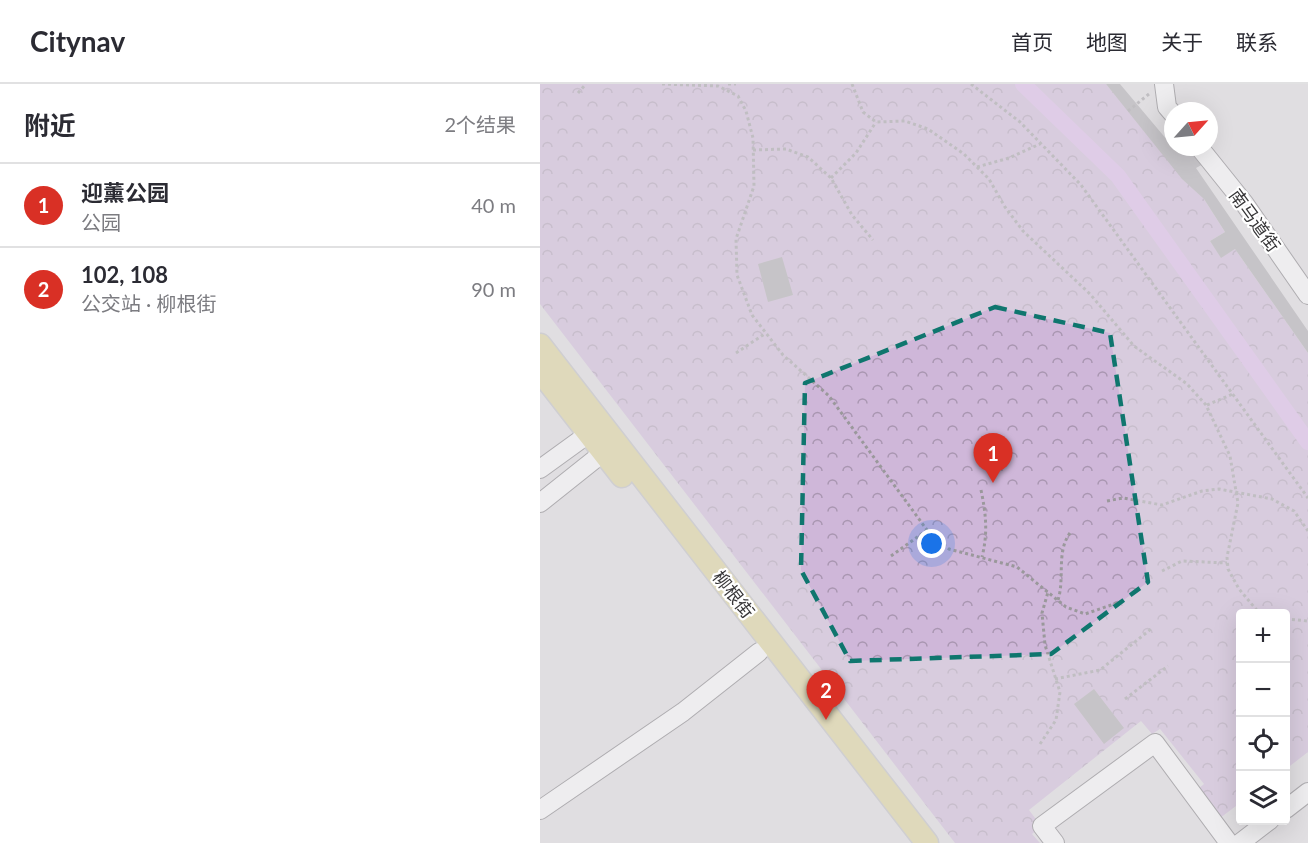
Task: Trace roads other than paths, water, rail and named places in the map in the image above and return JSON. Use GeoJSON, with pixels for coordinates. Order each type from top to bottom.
{"type":"FeatureCollection","features":[{"type":"Feature","properties":{"kind":"main road","name":"柳根街"},"geometry":{"type":"LineString","coordinates":[[540,345],[572,386],[596,430]]}},
{"type":"Feature","properties":{"kind":"main road","name":"柳根街"},"geometry":{"type":"LineString","coordinates":[[540,371],[596,430],[927,843]]}},
{"type":"Feature","properties":{"kind":"main road","name":"柳根街"},"geometry":{"type":"LineString","coordinates":[[610,448],[759,652],[907,843]]}},
{"type":"Feature","properties":{"kind":"street"},"geometry":{"type":"LineString","coordinates":[[1159,87],[1165,102]]}},
{"type":"Feature","properties":{"kind":"street","name":"南马道街"},"geometry":{"type":"LineString","coordinates":[[1206,156],[1244,203],[1308,295]]}},
{"type":"Feature","properties":{"kind":"street"},"geometry":{"type":"LineString","coordinates":[[540,337],[570,375],[572,386]]}},
{"type":"Feature","properties":{"kind":"street"},"geometry":{"type":"LineString","coordinates":[[540,469],[596,430]]}},
{"type":"Feature","properties":{"kind":"street"},"geometry":{"type":"LineString","coordinates":[[540,503],[610,448]]}},
{"type":"Feature","properties":{"kind":"street"},"geometry":{"type":"LineString","coordinates":[[540,810],[683,712],[759,652]]}},
{"type":"Feature","properties":{"kind":"street"},"geometry":{"type":"LineString","coordinates":[[1055,843],[1042,826],[1155,743],[1228,843]]}},
{"type":"Feature","properties":{"kind":"street"},"geometry":{"type":"LineString","coordinates":[[1290,806],[1308,792]]}},
{"type":"Feature","properties":{"kind":"street"},"geometry":{"type":"LineString","coordinates":[[1240,843],[1263,825]]}},
{"type":"Feature","properties":{"kind":"waterway"},"geometry":{"type":"LineString","coordinates":[[1023,84],[1118,176],[1308,442]]}},
{"type":"Feature","properties":{"kind":"place","name":"迎薰公园"},"geometry":{"type":"Point","coordinates":[993,483]}},
{"type":"Feature","properties":{"kind":"place","name":"102, 108"},"geometry":{"type":"Point","coordinates":[826,720]}}]}
